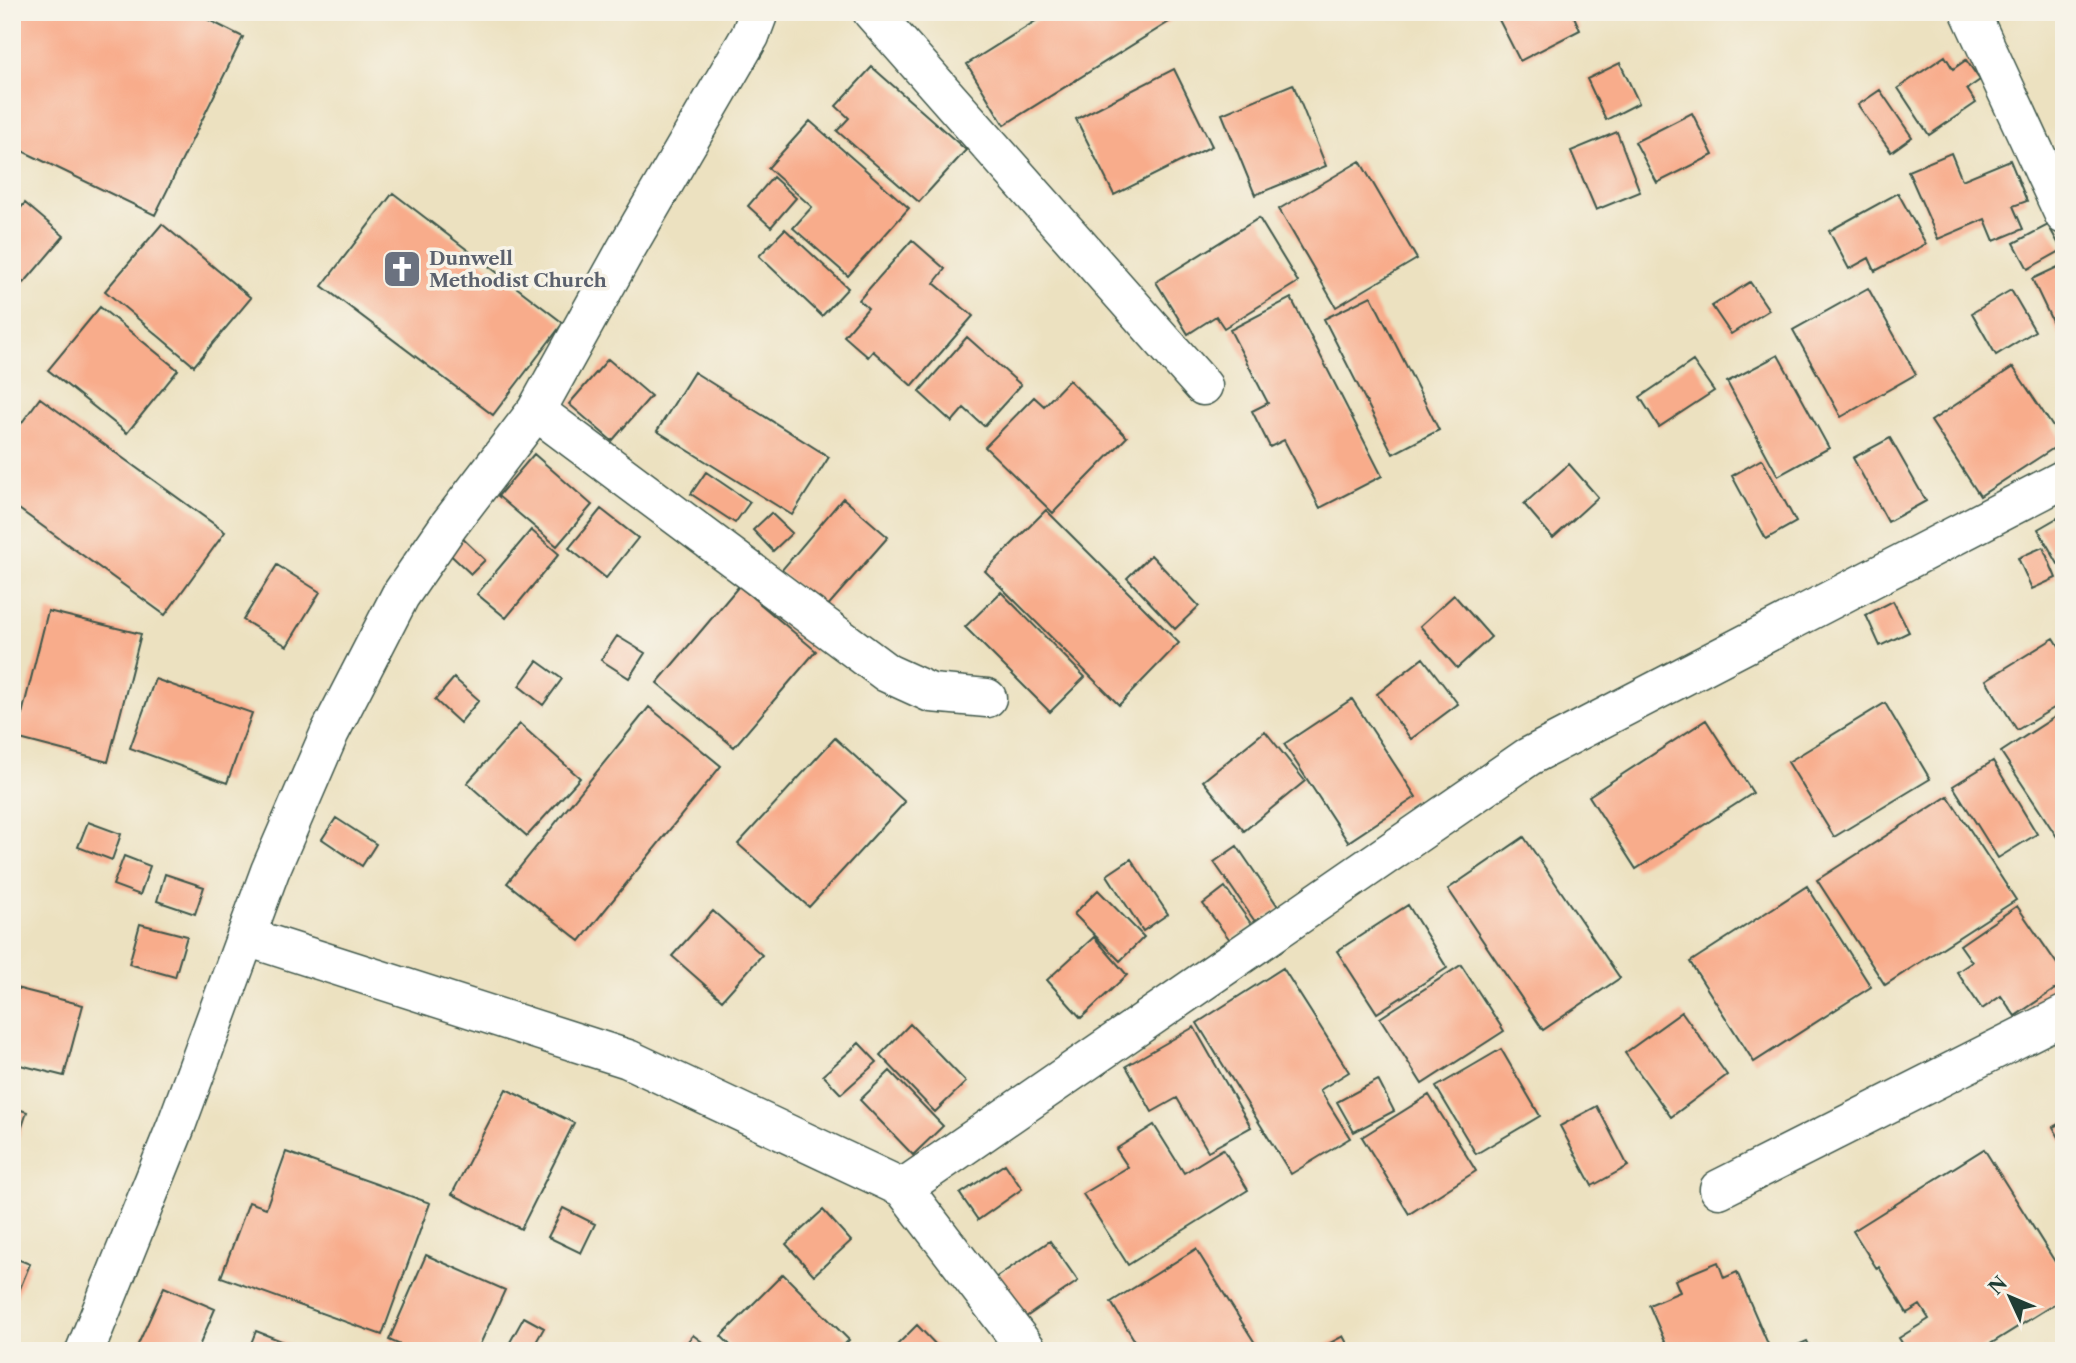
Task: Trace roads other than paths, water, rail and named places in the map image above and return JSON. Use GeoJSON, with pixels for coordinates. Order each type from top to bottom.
{"type":"FeatureCollection","features":[{"type":"Feature","properties":{"kind":"street"},"geometry":{"type":"LineString","coordinates":[[85,1351],[176,1126],[270,871],[330,733],[400,596],[449,525],[536,411],[619,261],[750,36],[760,12]]}},
{"type":"Feature","properties":{"kind":"street"},"geometry":{"type":"LineString","coordinates":[[872,12],[1203,386]]}},
{"type":"Feature","properties":{"kind":"street"},"geometry":{"type":"LineString","coordinates":[[1970,12],[2064,215]]}},
{"type":"Feature","properties":{"kind":"street"},"geometry":{"type":"LineString","coordinates":[[536,411],[887,673],[931,694],[987,698]]}},
{"type":"Feature","properties":{"kind":"street"},"geometry":{"type":"LineString","coordinates":[[903,1188],[1528,757],[2064,479]]}},
{"type":"Feature","properties":{"kind":"street"},"geometry":{"type":"LineString","coordinates":[[247,937],[628,1059],[903,1188],[1028,1351]]}},
{"type":"Feature","properties":{"kind":"street"},"geometry":{"type":"LineString","coordinates":[[1719,1189],[2064,1015]]}},
{"type":"Feature","properties":{"kind":"place","name":"Dunwell Methodist Church"},"geometry":{"type":"Point","coordinates":[402,269]}}]}
